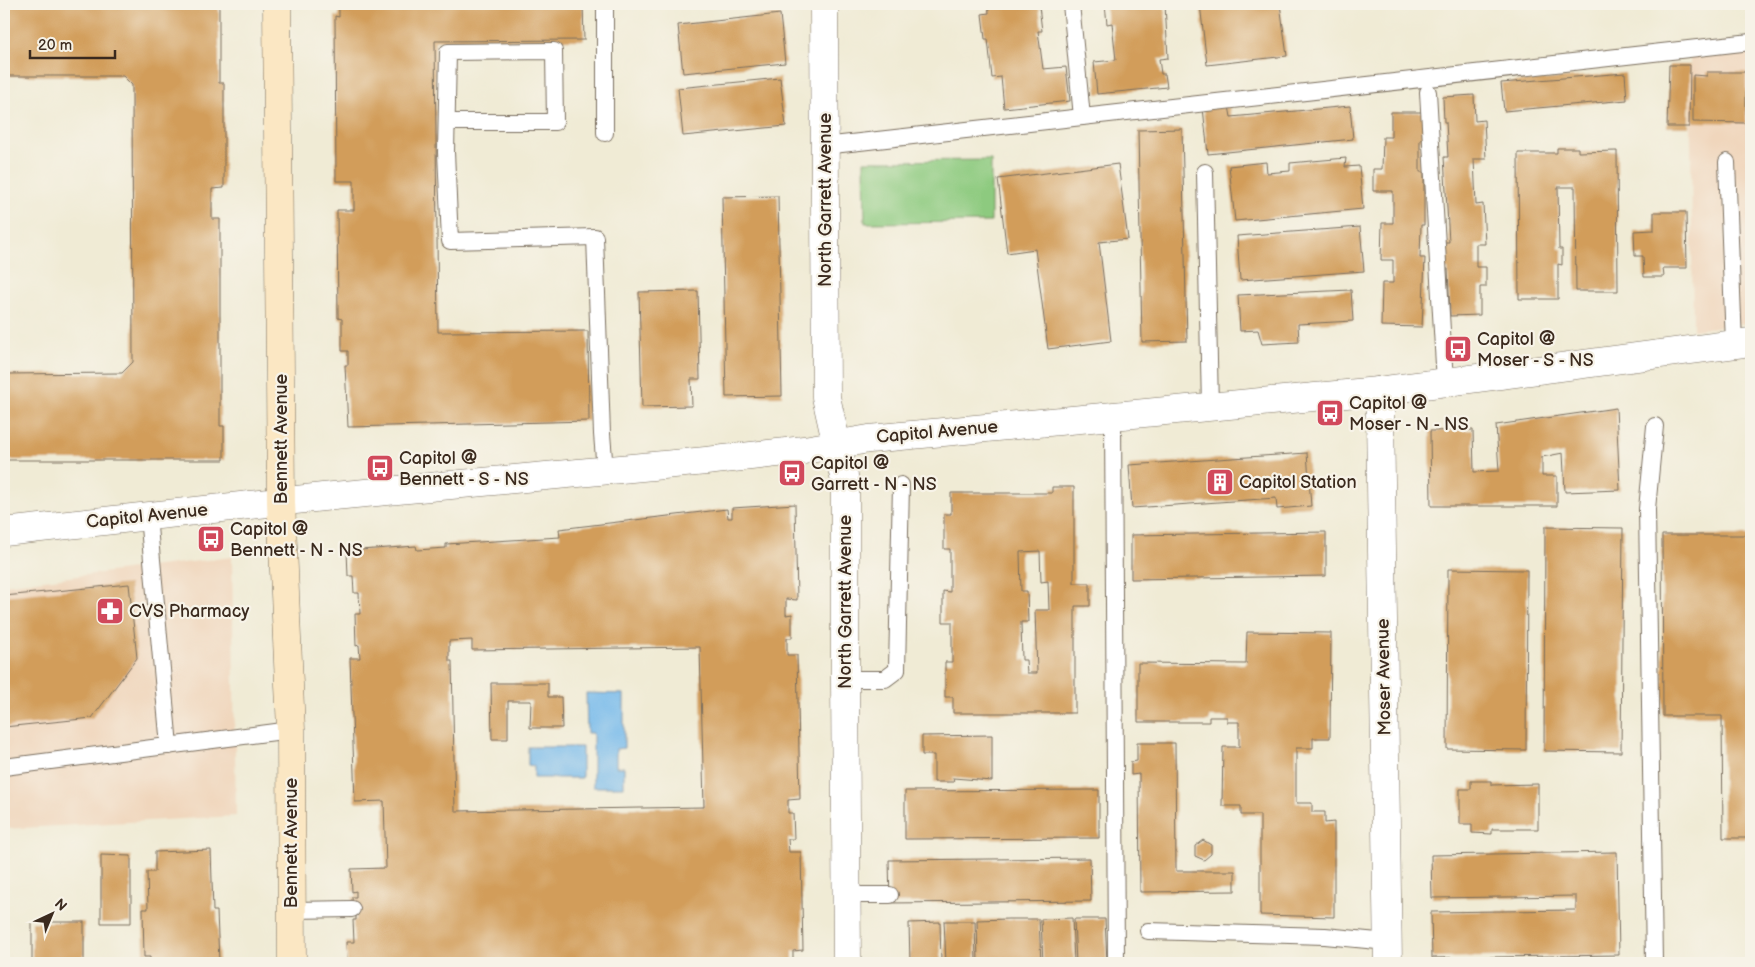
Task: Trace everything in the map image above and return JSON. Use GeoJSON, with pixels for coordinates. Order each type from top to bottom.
{"type":"FeatureCollection","features":[{"type":"Feature","properties":{"kind":"street","name":"Bennett Avenue"},"geometry":{"type":"LineString","coordinates":[[277,4],[281,502],[291,730],[292,963]]}},
{"type":"Feature","properties":{"kind":"street","name":"North Garrett Avenue"},"geometry":{"type":"LineString","coordinates":[[824,4],[826,397],[845,481],[847,963]]}},
{"type":"Feature","properties":{"kind":"street","name":"Capitol Avenue"},"geometry":{"type":"LineString","coordinates":[[4,532],[281,502],[794,451],[869,439],[1378,391],[1743,343]]}},
{"type":"Feature","properties":{"kind":"street","name":"Moser Avenue"},"geometry":{"type":"LineString","coordinates":[[1378,391],[1380,413],[1388,953]]}},
{"type":"Feature","properties":{"kind":"lane"},"geometry":{"type":"LineString","coordinates":[[605,4],[605,133]]}},
{"type":"Feature","properties":{"kind":"lane"},"geometry":{"type":"LineString","coordinates":[[1071,4],[1082,117]]}},
{"type":"Feature","properties":{"kind":"lane"},"geometry":{"type":"LineString","coordinates":[[824,146],[1751,42]]}},
{"type":"Feature","properties":{"kind":"lane"},"geometry":{"type":"LineString","coordinates":[[447,122],[554,122],[554,51],[448,52],[446,152],[450,241],[595,237],[604,471]]}},
{"type":"Feature","properties":{"kind":"lane"},"geometry":{"type":"LineString","coordinates":[[1428,92],[1445,382]]}},
{"type":"Feature","properties":{"kind":"lane"},"geometry":{"type":"LineString","coordinates":[[1727,162],[1743,343]]}},
{"type":"Feature","properties":{"kind":"lane"},"geometry":{"type":"LineString","coordinates":[[1205,172],[1210,407]]}},
{"type":"Feature","properties":{"kind":"lane"},"geometry":{"type":"LineString","coordinates":[[1113,416],[1116,963]]}},
{"type":"Feature","properties":{"kind":"lane"},"geometry":{"type":"LineString","coordinates":[[1654,963],[1647,509],[1655,426]]}},
{"type":"Feature","properties":{"kind":"lane"},"geometry":{"type":"LineString","coordinates":[[845,680],[885,679],[897,670],[901,485]]}},
{"type":"Feature","properties":{"kind":"lane"},"geometry":{"type":"LineString","coordinates":[[148,516],[170,746]]}},
{"type":"Feature","properties":{"kind":"lane"},"geometry":{"type":"LineString","coordinates":[[4,767],[291,730]]}},
{"type":"Feature","properties":{"kind":"lane"},"geometry":{"type":"LineString","coordinates":[[846,894],[890,895]]}},
{"type":"Feature","properties":{"kind":"lane"},"geometry":{"type":"LineString","coordinates":[[292,910],[352,909]]}},
{"type":"Feature","properties":{"kind":"lane"},"geometry":{"type":"LineString","coordinates":[[1148,931],[1325,936],[1388,953]]}},
{"type":"Feature","properties":{"kind":"shaded area"},"geometry":{"type":"Polygon","coordinates":[[[1751,50],[1751,323],[1693,330],[1690,55],[1751,50]]]}},
{"type":"Feature","properties":{"kind":"shaded area"},"geometry":{"type":"Polygon","coordinates":[[[232,557],[236,816],[4,829],[4,585],[232,557]]]}},
{"type":"Feature","properties":{"kind":"green space"},"geometry":{"type":"Polygon","coordinates":[[[991,160],[991,222],[865,223],[864,161],[991,160]]]}},
{"type":"Feature","properties":{"kind":"water"},"geometry":{"type":"Polygon","coordinates":[[[586,693],[624,694],[624,748],[616,749],[616,767],[624,767],[624,787],[593,787],[593,733],[587,733],[586,693]]]}},
{"type":"Feature","properties":{"kind":"water"},"geometry":{"type":"Polygon","coordinates":[[[528,747],[582,747],[582,778],[534,778],[534,766],[528,765],[528,747]]]}},
{"type":"Feature","properties":{"kind":"building"},"geometry":{"type":"Polygon","coordinates":[[[4,4],[219,4],[219,83],[224,83],[224,188],[212,189],[212,219],[220,219],[220,426],[224,426],[224,460],[4,460],[4,374],[122,373],[133,362],[132,85],[123,76],[4,76],[4,4]]]}},
{"type":"Feature","properties":{"kind":"building"},"geometry":{"type":"Polygon","coordinates":[[[333,4],[583,4],[584,40],[435,41],[438,332],[588,331],[589,421],[348,427],[345,365],[348,365],[348,351],[342,351],[342,319],[338,318],[337,210],[354,210],[354,181],[336,181],[335,16],[339,17],[339,6],[333,6],[333,4]]]}},
{"type":"Feature","properties":{"kind":"building"},"geometry":{"type":"Polygon","coordinates":[[[742,4],[783,4],[783,8],[742,8],[742,4]]]}},
{"type":"Feature","properties":{"kind":"building"},"geometry":{"type":"Polygon","coordinates":[[[988,4],[1050,4],[1039,6],[1042,31],[1038,31],[1043,69],[1066,67],[1070,101],[1004,108],[1001,77],[992,78],[988,39],[985,39],[982,14],[989,13],[988,4]]]}},
{"type":"Feature","properties":{"kind":"building"},"geometry":{"type":"Polygon","coordinates":[[[1105,4],[1165,4],[1168,58],[1159,59],[1161,74],[1165,74],[1167,87],[1097,94],[1094,62],[1116,60],[1112,23],[1107,24],[1105,4]]]}},
{"type":"Feature","properties":{"kind":"building"},"geometry":{"type":"Polygon","coordinates":[[[1200,4],[1280,4],[1287,56],[1207,65],[1200,4]]]}},
{"type":"Feature","properties":{"kind":"building"},"geometry":{"type":"Polygon","coordinates":[[[780,14],[785,63],[683,73],[678,25],[780,14]]]}},
{"type":"Feature","properties":{"kind":"building"},"geometry":{"type":"Polygon","coordinates":[[[1669,65],[1690,65],[1689,127],[1667,127],[1669,65]]]}},
{"type":"Feature","properties":{"kind":"building"},"geometry":{"type":"Polygon","coordinates":[[[1707,72],[1746,72],[1746,123],[1693,122],[1693,75],[1707,76],[1707,72]]]}},
{"type":"Feature","properties":{"kind":"building"},"geometry":{"type":"Polygon","coordinates":[[[1625,73],[1627,100],[1504,111],[1501,83],[1625,73]]]}},
{"type":"Feature","properties":{"kind":"building"},"geometry":{"type":"Polygon","coordinates":[[[780,78],[786,126],[683,136],[678,88],[780,78]]]}},
{"type":"Feature","properties":{"kind":"building"},"geometry":{"type":"Polygon","coordinates":[[[1474,95],[1475,121],[1484,120],[1486,159],[1474,159],[1476,205],[1483,204],[1485,244],[1476,244],[1476,267],[1486,267],[1486,287],[1480,287],[1480,315],[1450,316],[1448,269],[1445,269],[1444,242],[1449,242],[1444,157],[1448,157],[1443,97],[1474,95]]]}},
{"type":"Feature","properties":{"kind":"building"},"geometry":{"type":"Polygon","coordinates":[[[1229,106],[1231,117],[1350,106],[1353,139],[1208,154],[1203,108],[1229,106]]]}},
{"type":"Feature","properties":{"kind":"building"},"geometry":{"type":"Polygon","coordinates":[[[1391,112],[1425,112],[1425,139],[1420,140],[1420,172],[1424,172],[1424,225],[1421,225],[1420,258],[1425,258],[1422,327],[1381,326],[1382,283],[1393,283],[1393,260],[1381,260],[1382,223],[1393,223],[1393,191],[1373,191],[1373,169],[1382,169],[1383,137],[1391,137],[1391,112]]]}},
{"type":"Feature","properties":{"kind":"building"},"geometry":{"type":"Polygon","coordinates":[[[1182,129],[1187,341],[1142,342],[1138,130],[1182,129]]]}},
{"type":"Feature","properties":{"kind":"building"},"geometry":{"type":"Polygon","coordinates":[[[1557,148],[1578,148],[1578,152],[1617,151],[1618,291],[1576,291],[1575,187],[1558,187],[1559,249],[1562,249],[1562,265],[1558,264],[1558,299],[1519,299],[1518,153],[1557,153],[1557,148]]]}},
{"type":"Feature","properties":{"kind":"building"},"geometry":{"type":"Polygon","coordinates":[[[1346,158],[1345,167],[1359,166],[1363,209],[1235,221],[1229,166],[1266,162],[1267,173],[1290,171],[1290,163],[1346,158]]]}},
{"type":"Feature","properties":{"kind":"building"},"geometry":{"type":"Polygon","coordinates":[[[1118,164],[1128,239],[1099,242],[1111,341],[1048,349],[1035,249],[1007,253],[998,179],[1118,164]]]}},
{"type":"Feature","properties":{"kind":"building"},"geometry":{"type":"Polygon","coordinates":[[[778,196],[782,396],[726,397],[722,197],[778,196]]]}},
{"type":"Feature","properties":{"kind":"building"},"geometry":{"type":"Polygon","coordinates":[[[1654,212],[1686,212],[1687,268],[1663,268],[1664,277],[1644,277],[1643,256],[1635,256],[1634,231],[1654,230],[1654,212]]]}},
{"type":"Feature","properties":{"kind":"building"},"geometry":{"type":"Polygon","coordinates":[[[1360,227],[1364,271],[1240,280],[1237,236],[1360,227]]]}},
{"type":"Feature","properties":{"kind":"building"},"geometry":{"type":"Polygon","coordinates":[[[1351,290],[1353,321],[1298,324],[1299,342],[1262,344],[1258,330],[1240,331],[1238,295],[1351,290]]]}},
{"type":"Feature","properties":{"kind":"building"},"geometry":{"type":"Polygon","coordinates":[[[698,291],[700,379],[691,379],[692,406],[642,407],[639,292],[698,291]]]}},
{"type":"Feature","properties":{"kind":"building"},"geometry":{"type":"Polygon","coordinates":[[[1616,408],[1620,490],[1565,492],[1563,453],[1542,457],[1542,476],[1557,476],[1557,506],[1431,506],[1430,431],[1473,430],[1474,472],[1499,471],[1496,425],[1616,408]]]}},
{"type":"Feature","properties":{"kind":"building","name":"Capitol Station"},"geometry":{"type":"Polygon","coordinates":[[[1307,453],[1311,506],[1277,509],[1276,498],[1132,508],[1129,465],[1307,453]]]}},
{"type":"Feature","properties":{"kind":"building"},"geometry":{"type":"Polygon","coordinates":[[[1052,487],[1074,487],[1074,583],[1090,583],[1090,606],[1075,606],[1075,713],[953,713],[953,697],[945,697],[945,662],[952,662],[952,622],[943,622],[943,591],[950,592],[950,549],[944,549],[944,514],[951,514],[951,493],[1052,493],[1052,487]],[[1040,551],[1020,552],[1021,591],[1027,591],[1028,622],[1021,622],[1022,660],[1026,660],[1027,673],[1037,673],[1035,610],[1049,610],[1048,581],[1041,582],[1040,551]]]}},
{"type":"Feature","properties":{"kind":"building"},"geometry":{"type":"Polygon","coordinates":[[[795,504],[797,600],[786,599],[786,615],[792,614],[792,638],[787,638],[787,655],[797,655],[800,799],[788,800],[788,813],[793,813],[794,839],[788,839],[789,852],[801,852],[803,950],[793,951],[793,963],[347,963],[346,942],[354,942],[353,920],[356,920],[356,914],[353,914],[352,897],[356,897],[356,891],[352,892],[351,869],[386,868],[384,801],[355,802],[350,658],[360,658],[359,645],[356,646],[355,614],[360,614],[359,593],[354,593],[353,576],[348,576],[347,551],[416,546],[417,550],[446,548],[446,544],[560,537],[559,529],[727,509],[728,518],[732,518],[732,508],[795,504]],[[472,640],[449,641],[449,661],[452,661],[455,811],[704,807],[700,647],[472,650],[472,640]]]}},
{"type":"Feature","properties":{"kind":"building"},"geometry":{"type":"Polygon","coordinates":[[[1545,527],[1623,528],[1621,752],[1544,751],[1545,527]]]}},
{"type":"Feature","properties":{"kind":"building"},"geometry":{"type":"Polygon","coordinates":[[[1326,532],[1326,576],[1131,579],[1131,535],[1326,532]]]}},
{"type":"Feature","properties":{"kind":"building"},"geometry":{"type":"Polygon","coordinates":[[[1662,535],[1751,535],[1751,838],[1723,838],[1722,716],[1663,716],[1662,535]]]}},
{"type":"Feature","properties":{"kind":"building"},"geometry":{"type":"Polygon","coordinates":[[[1448,569],[1527,570],[1526,750],[1447,749],[1448,569]]]}},
{"type":"Feature","properties":{"kind":"building","name":"CVS Pharmacy"},"geometry":{"type":"Polygon","coordinates":[[[129,584],[137,658],[92,718],[4,727],[4,596],[129,584]]]}},
{"type":"Feature","properties":{"kind":"building"},"geometry":{"type":"Polygon","coordinates":[[[1247,632],[1331,633],[1330,738],[1313,738],[1313,748],[1296,748],[1296,803],[1312,803],[1312,812],[1325,812],[1325,823],[1334,822],[1334,917],[1260,915],[1260,815],[1241,815],[1241,806],[1222,806],[1223,747],[1239,747],[1239,722],[1227,722],[1227,717],[1209,717],[1209,722],[1138,722],[1138,663],[1246,664],[1247,632]]]}},
{"type":"Feature","properties":{"kind":"building"},"geometry":{"type":"Polygon","coordinates":[[[491,683],[548,683],[548,697],[561,697],[562,728],[530,728],[531,701],[508,701],[508,739],[492,739],[491,683]]]}},
{"type":"Feature","properties":{"kind":"building"},"geometry":{"type":"Polygon","coordinates":[[[992,735],[992,781],[953,778],[954,782],[934,782],[934,755],[922,755],[922,736],[992,735]]]}},
{"type":"Feature","properties":{"kind":"building"},"geometry":{"type":"Polygon","coordinates":[[[1137,743],[1175,743],[1176,871],[1235,871],[1235,891],[1140,892],[1139,774],[1131,775],[1131,762],[1137,761],[1137,743]]]}},
{"type":"Feature","properties":{"kind":"building"},"geometry":{"type":"Polygon","coordinates":[[[1471,781],[1491,781],[1491,785],[1538,784],[1538,829],[1492,829],[1492,834],[1472,833],[1472,824],[1460,824],[1460,789],[1471,789],[1471,781]]]}},
{"type":"Feature","properties":{"kind":"building"},"geometry":{"type":"Polygon","coordinates":[[[1099,790],[1099,838],[905,839],[905,791],[1099,790]]]}},
{"type":"Feature","properties":{"kind":"building"},"geometry":{"type":"Polygon","coordinates":[[[1203,840],[1211,845],[1211,854],[1204,860],[1195,856],[1195,846],[1203,840]]]}},
{"type":"Feature","properties":{"kind":"building"},"geometry":{"type":"Polygon","coordinates":[[[211,850],[213,911],[217,911],[219,963],[150,963],[150,957],[144,957],[143,909],[148,909],[147,872],[155,872],[155,852],[211,850]]]}},
{"type":"Feature","properties":{"kind":"building"},"geometry":{"type":"Polygon","coordinates":[[[1617,852],[1619,955],[1432,958],[1431,912],[1576,910],[1576,896],[1432,898],[1431,855],[1617,852]]]}},
{"type":"Feature","properties":{"kind":"building"},"geometry":{"type":"Polygon","coordinates":[[[101,855],[131,856],[131,923],[101,923],[101,855]]]}},
{"type":"Feature","properties":{"kind":"building"},"geometry":{"type":"Polygon","coordinates":[[[1090,858],[1091,901],[890,903],[889,860],[1090,858]]]}},
{"type":"Feature","properties":{"kind":"building"},"geometry":{"type":"Polygon","coordinates":[[[1072,918],[1074,963],[1043,963],[1041,919],[1072,918]]]}},
{"type":"Feature","properties":{"kind":"building"},"geometry":{"type":"Polygon","coordinates":[[[1039,919],[1041,963],[978,963],[977,920],[1039,919]]]}},
{"type":"Feature","properties":{"kind":"building"},"geometry":{"type":"Polygon","coordinates":[[[1074,919],[1105,919],[1107,963],[1076,963],[1074,919]]]}},
{"type":"Feature","properties":{"kind":"building"},"geometry":{"type":"Polygon","coordinates":[[[944,921],[975,921],[976,963],[946,963],[944,921]]]}},
{"type":"Feature","properties":{"kind":"building"},"geometry":{"type":"Polygon","coordinates":[[[32,922],[84,922],[84,963],[32,963],[32,922]]]}},
{"type":"Feature","properties":{"kind":"building"},"geometry":{"type":"Polygon","coordinates":[[[940,922],[941,963],[910,963],[909,923],[940,922]]]}},
{"type":"Feature","properties":{"kind":"place","name":"Capitol @ Moser - S - NS"},"geometry":{"type":"Point","coordinates":[1458,349]}},
{"type":"Feature","properties":{"kind":"place","name":"Capitol @ Moser - N - NS"},"geometry":{"type":"Point","coordinates":[1330,413]}},
{"type":"Feature","properties":{"kind":"place","name":"Capitol @ Bennett - S - NS"},"geometry":{"type":"Point","coordinates":[380,468]}},
{"type":"Feature","properties":{"kind":"place","name":"Capitol @ Garrett - N - NS"},"geometry":{"type":"Point","coordinates":[792,473]}},
{"type":"Feature","properties":{"kind":"place","name":"Capitol Station"},"geometry":{"type":"Point","coordinates":[1220,482]}},
{"type":"Feature","properties":{"kind":"place","name":"Capitol @ Bennett - N - NS"},"geometry":{"type":"Point","coordinates":[211,539]}},
{"type":"Feature","properties":{"kind":"place","name":"CVS Pharmacy"},"geometry":{"type":"Point","coordinates":[110,611]}}]}
